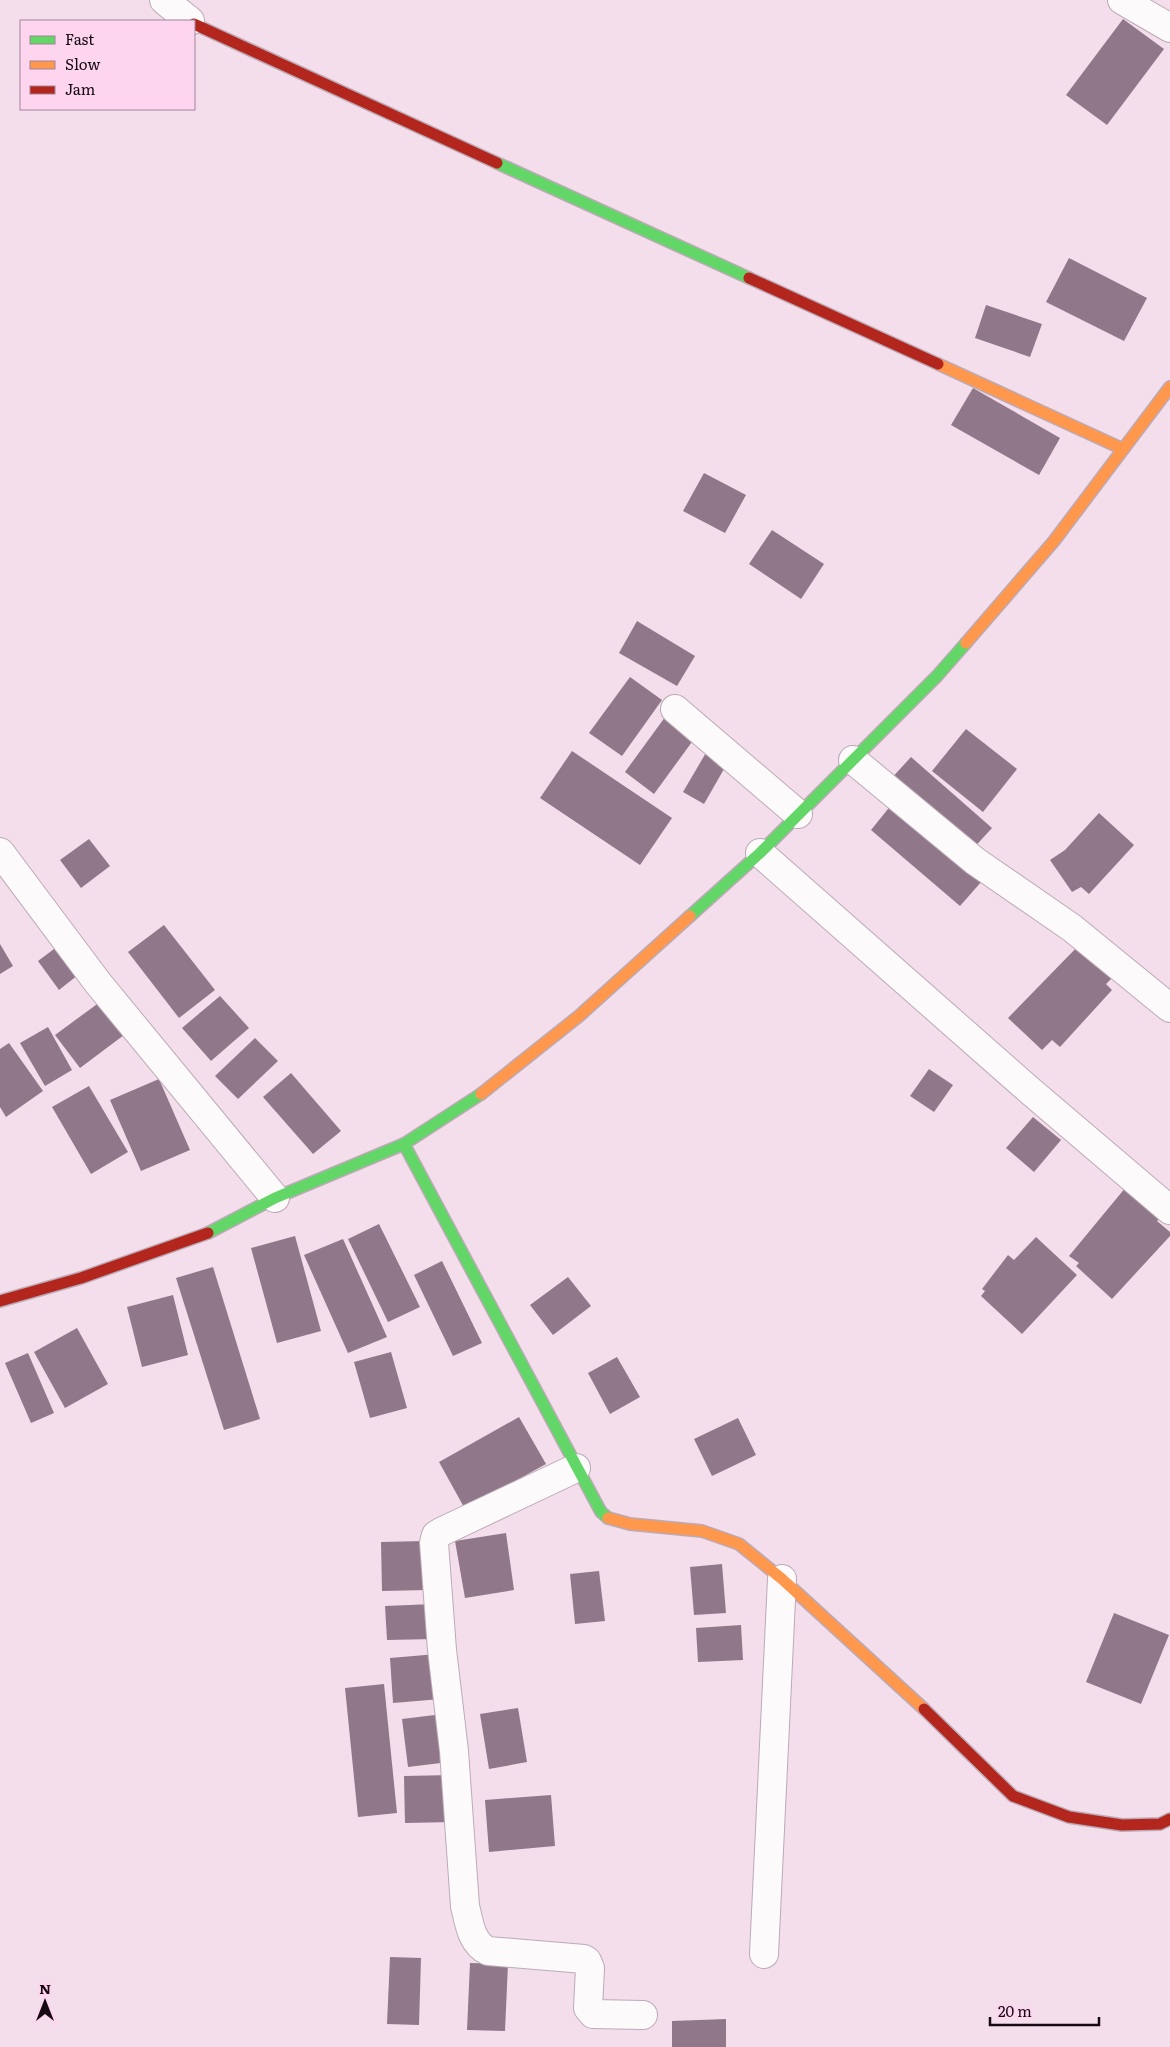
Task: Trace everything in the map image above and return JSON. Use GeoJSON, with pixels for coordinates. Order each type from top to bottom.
{"type":"FeatureCollection","features":[{"type":"Feature","properties":{"kind":"street"},"geometry":{"type":"LineString","coordinates":[[164,0],[189,20]]}},
{"type":"Feature","properties":{"kind":"street"},"geometry":{"type":"LineString","coordinates":[[1122,0],[1170,28]]}},
{"type":"Feature","properties":{"kind":"street"},"geometry":{"type":"LineString","coordinates":[[195,24],[1123,450]]}},
{"type":"Feature","properties":{"kind":"street"},"geometry":{"type":"LineString","coordinates":[[0,1301],[81,1278],[204,1235],[275,1198],[404,1144],[494,1085],[579,1016],[760,853],[937,676],[1054,541],[1170,387]]}},
{"type":"Feature","properties":{"kind":"street"},"geometry":{"type":"LineString","coordinates":[[675,709],[798,814]]}},
{"type":"Feature","properties":{"kind":"street"},"geometry":{"type":"LineString","coordinates":[[852,760],[975,861],[1072,928],[1170,1008]]}},
{"type":"Feature","properties":{"kind":"street"},"geometry":{"type":"LineString","coordinates":[[0,852],[98,983],[275,1198]]}},
{"type":"Feature","properties":{"kind":"street"},"geometry":{"type":"LineString","coordinates":[[760,853],[1028,1089],[1170,1210]]}},
{"type":"Feature","properties":{"kind":"street"},"geometry":{"type":"LineString","coordinates":[[404,1144],[600,1512],[610,1519],[630,1524],[702,1531],[739,1544],[782,1579],[906,1691],[1013,1796],[1070,1817],[1122,1825],[1160,1824],[1170,1819]]}},
{"type":"Feature","properties":{"kind":"street"},"geometry":{"type":"LineString","coordinates":[[576,1468],[436,1535],[434,1543],[442,1650],[454,1751],[465,1906],[471,1930],[476,1942],[482,1948],[488,1951],[584,1959],[590,1968],[588,2008],[590,2012],[593,2014],[643,2015]]}},
{"type":"Feature","properties":{"kind":"street"},"geometry":{"type":"LineString","coordinates":[[764,1954],[782,1579]]}},
{"type":"Feature","properties":{"kind":"building"},"geometry":{"type":"Polygon","coordinates":[[[1123,19],[1164,49],[1107,125],[1066,95],[1123,19]]]}},
{"type":"Feature","properties":{"kind":"building"},"geometry":{"type":"Polygon","coordinates":[[[1069,258],[1147,298],[1124,341],[1046,302],[1069,258]]]}},
{"type":"Feature","properties":{"kind":"building"},"geometry":{"type":"Polygon","coordinates":[[[986,305],[1042,324],[1030,357],[975,338],[986,305]]]}},
{"type":"Feature","properties":{"kind":"building"},"geometry":{"type":"Polygon","coordinates":[[[973,388],[1060,438],[1039,475],[951,425],[973,388]]]}},
{"type":"Feature","properties":{"kind":"building"},"geometry":{"type":"Polygon","coordinates":[[[704,473],[746,495],[725,533],[683,511],[704,473]]]}},
{"type":"Feature","properties":{"kind":"building"},"geometry":{"type":"Polygon","coordinates":[[[772,530],[824,564],[801,599],[749,564],[772,530]]]}},
{"type":"Feature","properties":{"kind":"building"},"geometry":{"type":"Polygon","coordinates":[[[637,621],[695,656],[677,686],[619,653],[637,621]]]}},
{"type":"Feature","properties":{"kind":"building"},"geometry":{"type":"Polygon","coordinates":[[[630,677],[662,700],[622,756],[589,733],[630,677]]]}},
{"type":"Feature","properties":{"kind":"building"},"geometry":{"type":"Polygon","coordinates":[[[668,713],[697,735],[654,794],[625,772],[668,713]]]}},
{"type":"Feature","properties":{"kind":"building"},"geometry":{"type":"Polygon","coordinates":[[[966,729],[1017,769],[983,812],[932,771],[966,729]]]}},
{"type":"Feature","properties":{"kind":"building"},"geometry":{"type":"Polygon","coordinates":[[[572,751],[672,818],[640,865],[540,798],[572,751]]]}},
{"type":"Feature","properties":{"kind":"building"},"geometry":{"type":"Polygon","coordinates":[[[707,751],[728,762],[704,804],[683,792],[707,751]]]}},
{"type":"Feature","properties":{"kind":"building"},"geometry":{"type":"Polygon","coordinates":[[[911,757],[992,828],[970,852],[889,781],[911,757]]]}},
{"type":"Feature","properties":{"kind":"building"},"geometry":{"type":"Polygon","coordinates":[[[892,804],[982,881],[960,906],[871,830],[892,804]]]}},
{"type":"Feature","properties":{"kind":"building"},"geometry":{"type":"Polygon","coordinates":[[[1099,813],[1134,845],[1089,894],[1081,887],[1072,892],[1050,860],[1065,850],[1099,813]]]}},
{"type":"Feature","properties":{"kind":"building"},"geometry":{"type":"Polygon","coordinates":[[[89,839],[110,866],[81,888],[60,860],[89,839]]]}},
{"type":"Feature","properties":{"kind":"building"},"geometry":{"type":"Polygon","coordinates":[[[164,925],[215,990],[179,1018],[128,952],[164,925]]]}},
{"type":"Feature","properties":{"kind":"building"},"geometry":{"type":"Polygon","coordinates":[[[62,943],[83,971],[59,990],[38,961],[62,943]]]}},
{"type":"Feature","properties":{"kind":"building"},"geometry":{"type":"Polygon","coordinates":[[[1081,943],[1115,975],[1106,984],[1112,990],[1060,1047],[1052,1040],[1042,1050],[1008,1018],[1081,943]]]}},
{"type":"Feature","properties":{"kind":"building"},"geometry":{"type":"Polygon","coordinates":[[[0,944],[13,966],[0,974],[0,944]]]}},
{"type":"Feature","properties":{"kind":"building"},"geometry":{"type":"Polygon","coordinates":[[[220,996],[249,1028],[211,1061],[182,1028],[220,996]]]}},
{"type":"Feature","properties":{"kind":"building"},"geometry":{"type":"Polygon","coordinates":[[[104,999],[128,1032],[80,1068],[55,1035],[104,999]]]}},
{"type":"Feature","properties":{"kind":"building"},"geometry":{"type":"Polygon","coordinates":[[[48,1027],[72,1070],[45,1086],[20,1043],[48,1027]]]}},
{"type":"Feature","properties":{"kind":"building"},"geometry":{"type":"Polygon","coordinates":[[[255,1038],[278,1061],[238,1099],[215,1076],[255,1038]]]}},
{"type":"Feature","properties":{"kind":"building"},"geometry":{"type":"Polygon","coordinates":[[[9,1043],[43,1091],[6,1117],[0,1107],[0,1049],[9,1043]]]}},
{"type":"Feature","properties":{"kind":"building"},"geometry":{"type":"Polygon","coordinates":[[[929,1069],[953,1085],[934,1112],[910,1096],[929,1069]]]}},
{"type":"Feature","properties":{"kind":"building"},"geometry":{"type":"Polygon","coordinates":[[[291,1073],[341,1131],[313,1154],[263,1097],[291,1073]]]}},
{"type":"Feature","properties":{"kind":"building"},"geometry":{"type":"Polygon","coordinates":[[[159,1079],[190,1150],[141,1171],[110,1100],[159,1079]]]}},
{"type":"Feature","properties":{"kind":"building"},"geometry":{"type":"Polygon","coordinates":[[[89,1086],[128,1152],[91,1174],[52,1107],[89,1086]]]}},
{"type":"Feature","properties":{"kind":"building"},"geometry":{"type":"Polygon","coordinates":[[[1033,1117],[1061,1140],[1034,1172],[1006,1148],[1033,1117]]]}},
{"type":"Feature","properties":{"kind":"building"},"geometry":{"type":"Polygon","coordinates":[[[1126,1187],[1162,1216],[1157,1221],[1170,1232],[1170,1236],[1112,1299],[1076,1266],[1079,1263],[1069,1256],[1126,1187]]]}},
{"type":"Feature","properties":{"kind":"building"},"geometry":{"type":"Polygon","coordinates":[[[379,1224],[420,1307],[388,1322],[348,1239],[379,1224]]]}},
{"type":"Feature","properties":{"kind":"building"},"geometry":{"type":"Polygon","coordinates":[[[295,1236],[321,1331],[277,1343],[251,1248],[295,1236]]]}},
{"type":"Feature","properties":{"kind":"building"},"geometry":{"type":"Polygon","coordinates":[[[1036,1237],[1077,1275],[1022,1334],[981,1296],[985,1291],[982,1289],[1008,1255],[1014,1260],[1036,1237]]]}},
{"type":"Feature","properties":{"kind":"building"},"geometry":{"type":"Polygon","coordinates":[[[343,1239],[387,1337],[348,1353],[304,1255],[343,1239]]]}},
{"type":"Feature","properties":{"kind":"building"},"geometry":{"type":"Polygon","coordinates":[[[442,1261],[482,1343],[453,1356],[414,1275],[442,1261]]]}},
{"type":"Feature","properties":{"kind":"building"},"geometry":{"type":"Polygon","coordinates":[[[213,1267],[260,1419],[224,1430],[176,1278],[213,1267]]]}},
{"type":"Feature","properties":{"kind":"building"},"geometry":{"type":"Polygon","coordinates":[[[568,1277],[591,1306],[553,1335],[530,1305],[568,1277]]]}},
{"type":"Feature","properties":{"kind":"building"},"geometry":{"type":"Polygon","coordinates":[[[173,1295],[188,1355],[142,1367],[127,1307],[173,1295]]]}},
{"type":"Feature","properties":{"kind":"building"},"geometry":{"type":"Polygon","coordinates":[[[77,1328],[108,1384],[65,1408],[34,1352],[77,1328]]]}},
{"type":"Feature","properties":{"kind":"building"},"geometry":{"type":"Polygon","coordinates":[[[391,1352],[407,1408],[370,1418],[354,1362],[391,1352]]]}},
{"type":"Feature","properties":{"kind":"building"},"geometry":{"type":"Polygon","coordinates":[[[28,1353],[54,1413],[31,1423],[5,1363],[28,1353]]]}},
{"type":"Feature","properties":{"kind":"building"},"geometry":{"type":"Polygon","coordinates":[[[617,1357],[640,1397],[610,1414],[588,1373],[617,1357]]]}},
{"type":"Feature","properties":{"kind":"building"},"geometry":{"type":"Polygon","coordinates":[[[519,1417],[546,1464],[465,1509],[439,1462],[519,1417]]]}},
{"type":"Feature","properties":{"kind":"building"},"geometry":{"type":"Polygon","coordinates":[[[738,1418],[756,1455],[712,1476],[694,1439],[738,1418]]]}},
{"type":"Feature","properties":{"kind":"building"},"geometry":{"type":"Polygon","coordinates":[[[506,1533],[514,1590],[465,1598],[455,1541],[506,1533]]]}},
{"type":"Feature","properties":{"kind":"building"},"geometry":{"type":"Polygon","coordinates":[[[425,1541],[427,1590],[382,1591],[381,1542],[425,1541]]]}},
{"type":"Feature","properties":{"kind":"building"},"geometry":{"type":"Polygon","coordinates":[[[722,1564],[726,1613],[694,1615],[690,1567],[722,1564]]]}},
{"type":"Feature","properties":{"kind":"building"},"geometry":{"type":"Polygon","coordinates":[[[599,1571],[605,1621],[575,1624],[570,1574],[599,1571]]]}},
{"type":"Feature","properties":{"kind":"building"},"geometry":{"type":"Polygon","coordinates":[[[433,1604],[435,1639],[387,1640],[385,1606],[433,1604]]]}},
{"type":"Feature","properties":{"kind":"building"},"geometry":{"type":"Polygon","coordinates":[[[1114,1613],[1169,1635],[1141,1704],[1086,1682],[1114,1613]]]}},
{"type":"Feature","properties":{"kind":"building"},"geometry":{"type":"Polygon","coordinates":[[[741,1625],[743,1660],[698,1662],[696,1628],[741,1625]]]}},
{"type":"Feature","properties":{"kind":"building"},"geometry":{"type":"Polygon","coordinates":[[[437,1654],[441,1699],[393,1703],[390,1658],[437,1654]]]}},
{"type":"Feature","properties":{"kind":"building"},"geometry":{"type":"Polygon","coordinates":[[[384,1684],[397,1813],[358,1817],[345,1688],[384,1684]]]}},
{"type":"Feature","properties":{"kind":"building"},"geometry":{"type":"Polygon","coordinates":[[[518,1708],[527,1762],[489,1769],[480,1714],[518,1708]]]}},
{"type":"Feature","properties":{"kind":"building"},"geometry":{"type":"Polygon","coordinates":[[[443,1714],[449,1762],[408,1767],[402,1719],[443,1714]]]}},
{"type":"Feature","properties":{"kind":"building"},"geometry":{"type":"Polygon","coordinates":[[[452,1775],[454,1822],[405,1823],[404,1776],[452,1775]]]}},
{"type":"Feature","properties":{"kind":"building"},"geometry":{"type":"Polygon","coordinates":[[[551,1795],[555,1846],[489,1852],[485,1800],[551,1795]]]}},
{"type":"Feature","properties":{"kind":"building"},"geometry":{"type":"Polygon","coordinates":[[[390,1957],[421,1958],[419,2025],[387,2024],[390,1957]]]}},
{"type":"Feature","properties":{"kind":"building"},"geometry":{"type":"Polygon","coordinates":[[[470,1963],[508,1964],[505,2031],[467,2030],[470,1963]]]}},
{"type":"Feature","properties":{"kind":"building"},"geometry":{"type":"Polygon","coordinates":[[[726,2019],[726,2047],[672,2047],[672,2021],[726,2019]]]}},
{"type":"Feature","properties":{"kind":"traffic: fast"},"geometry":{"type":"LineString","coordinates":[[497,163],[749,278]]}},
{"type":"Feature","properties":{"kind":"traffic: fast"},"geometry":{"type":"LineString","coordinates":[[690,916],[760,853],[937,676],[966,643]]}},
{"type":"Feature","properties":{"kind":"traffic: fast"},"geometry":{"type":"LineString","coordinates":[[208,1233],[275,1198],[404,1144],[481,1094]]}},
{"type":"Feature","properties":{"kind":"traffic: fast"},"geometry":{"type":"LineString","coordinates":[[404,1144],[601,1512],[608,1518]]}},
{"type":"Feature","properties":{"kind":"traffic: slow"},"geometry":{"type":"LineString","coordinates":[[938,364],[1123,449]]}},
{"type":"Feature","properties":{"kind":"traffic: slow"},"geometry":{"type":"LineString","coordinates":[[966,643],[1054,541],[1170,387]]}},
{"type":"Feature","properties":{"kind":"traffic: slow"},"geometry":{"type":"LineString","coordinates":[[481,1094],[579,1016],[690,916]]}},
{"type":"Feature","properties":{"kind":"traffic: slow"},"geometry":{"type":"LineString","coordinates":[[608,1518],[630,1524],[702,1531],[739,1544],[782,1579],[924,1709]]}},
{"type":"Feature","properties":{"kind":"traffic: jam"},"geometry":{"type":"LineString","coordinates":[[195,24],[497,163]]}},
{"type":"Feature","properties":{"kind":"traffic: jam"},"geometry":{"type":"LineString","coordinates":[[749,278],[938,364]]}},
{"type":"Feature","properties":{"kind":"traffic: jam"},"geometry":{"type":"LineString","coordinates":[[0,1301],[81,1278],[208,1233]]}},
{"type":"Feature","properties":{"kind":"traffic: jam"},"geometry":{"type":"LineString","coordinates":[[924,1709],[1013,1796],[1069,1817],[1122,1825],[1160,1824],[1170,1819]]}}]}
